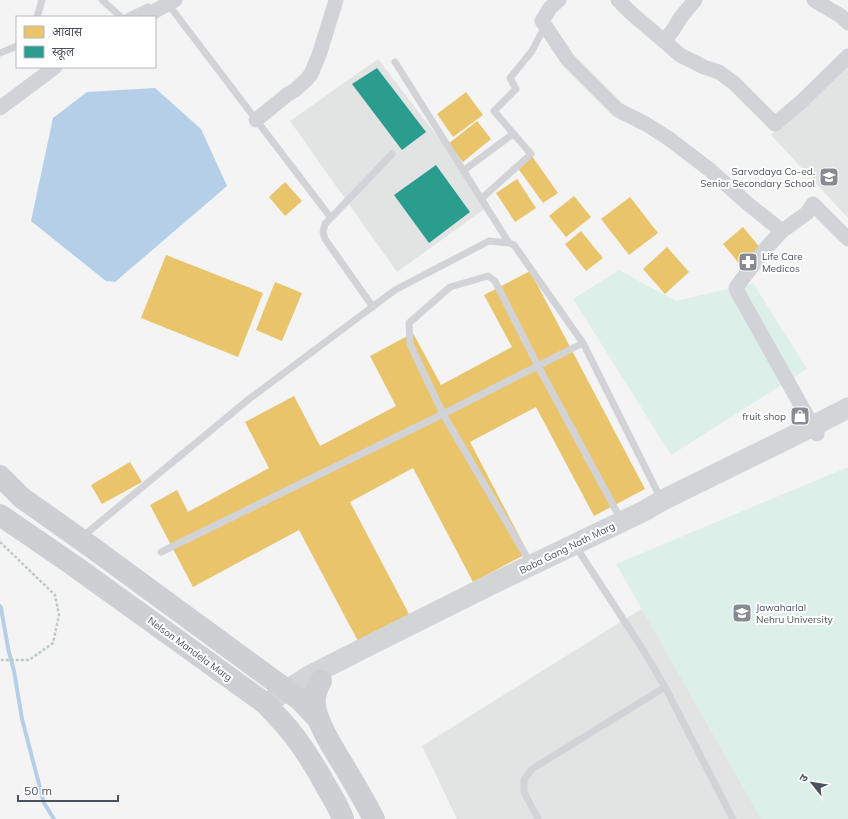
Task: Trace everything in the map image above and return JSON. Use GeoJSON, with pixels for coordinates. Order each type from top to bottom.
{"type":"FeatureCollection","features":[{"type":"Feature","properties":{"kind":"main road"},"geometry":{"type":"LineString","coordinates":[[0,476],[22,498],[293,694],[319,720]]}},
{"type":"Feature","properties":{"kind":"main road","name":"Nelson Mandela Marg"},"geometry":{"type":"LineString","coordinates":[[0,515],[80,569],[272,710],[295,736],[318,772],[341,812],[343,819]]}},
{"type":"Feature","properties":{"kind":"main road"},"geometry":{"type":"LineString","coordinates":[[321,681],[315,697],[314,706],[319,720],[374,819]]}},
{"type":"Feature","properties":{"kind":"street"},"geometry":{"type":"LineString","coordinates":[[256,120],[307,79],[319,54],[336,0]]}},
{"type":"Feature","properties":{"kind":"street"},"geometry":{"type":"LineString","coordinates":[[559,0],[550,8],[542,21],[568,60],[618,110],[646,124],[668,138],[710,170],[748,204],[782,231]]}},
{"type":"Feature","properties":{"kind":"street"},"geometry":{"type":"LineString","coordinates":[[618,0],[680,55],[718,72],[734,83],[775,124],[801,102],[848,56]]}},
{"type":"Feature","properties":{"kind":"street"},"geometry":{"type":"LineString","coordinates":[[664,41],[695,0]]}},
{"type":"Feature","properties":{"kind":"street"},"geometry":{"type":"LineString","coordinates":[[814,0],[841,16],[848,23]]}},
{"type":"Feature","properties":{"kind":"street"},"geometry":{"type":"LineString","coordinates":[[146,16],[168,1]]}},
{"type":"Feature","properties":{"kind":"street"},"geometry":{"type":"LineString","coordinates":[[0,108],[54,68]]}},
{"type":"Feature","properties":{"kind":"street"},"geometry":{"type":"LineString","coordinates":[[816,430],[736,288],[782,231],[806,213],[813,204],[848,239]]}},
{"type":"Feature","properties":{"kind":"street","name":"Baba Gang Nath Marg"},"geometry":{"type":"LineString","coordinates":[[293,694],[309,676],[532,565],[644,511],[665,504],[816,430],[848,408]]}},
{"type":"Feature","properties":{"kind":"street","name":"Baba Gang Nath Marg"},"geometry":{"type":"LineString","coordinates":[[816,430],[848,420]]}},
{"type":"Feature","properties":{"kind":"street","name":"Baba Gang Nath Marg"},"geometry":{"type":"LineString","coordinates":[[293,694],[313,686],[483,600],[648,520],[665,504]]}},
{"type":"Feature","properties":{"kind":"street"},"geometry":{"type":"LineString","coordinates":[[272,710],[293,694]]}},
{"type":"Feature","properties":{"kind":"lane"},"geometry":{"type":"LineString","coordinates":[[37,16],[42,0]]}},
{"type":"Feature","properties":{"kind":"lane"},"geometry":{"type":"LineString","coordinates":[[102,0],[120,16]]}},
{"type":"Feature","properties":{"kind":"lane"},"geometry":{"type":"LineString","coordinates":[[130,16],[168,1],[331,218]]}},
{"type":"Feature","properties":{"kind":"lane"},"geometry":{"type":"LineString","coordinates":[[481,199],[531,154],[494,111],[516,89],[510,78],[532,51],[545,26]]}},
{"type":"Feature","properties":{"kind":"lane"},"geometry":{"type":"LineString","coordinates":[[0,52],[16,46]]}},
{"type":"Feature","properties":{"kind":"lane"},"geometry":{"type":"LineString","coordinates":[[395,62],[509,242],[514,245],[583,343],[665,504]]}},
{"type":"Feature","properties":{"kind":"lane"},"geometry":{"type":"LineString","coordinates":[[463,171],[513,134]]}},
{"type":"Feature","properties":{"kind":"lane"},"geometry":{"type":"LineString","coordinates":[[373,307],[324,239],[323,228],[325,224],[392,154]]}},
{"type":"Feature","properties":{"kind":"lane"},"geometry":{"type":"LineString","coordinates":[[80,539],[249,399],[395,290],[489,241],[509,242]]}},
{"type":"Feature","properties":{"kind":"lane"},"geometry":{"type":"LineString","coordinates":[[532,565],[443,414],[410,344],[409,323],[450,287],[488,276],[495,281],[538,366],[618,514]]}},
{"type":"Feature","properties":{"kind":"lane"},"geometry":{"type":"LineString","coordinates":[[161,552],[443,414],[583,343]]}},
{"type":"Feature","properties":{"kind":"lane"},"geometry":{"type":"LineString","coordinates":[[580,553],[642,648],[665,687],[733,819]]}},
{"type":"Feature","properties":{"kind":"lane"},"geometry":{"type":"LineString","coordinates":[[538,819],[524,792],[524,780],[532,769],[665,687]]}},
{"type":"Feature","properties":{"kind":"path"},"geometry":{"type":"LineString","coordinates":[[0,542],[55,595],[59,614],[53,643],[29,660],[0,660]]}},
{"type":"Feature","properties":{"kind":"shaded area","name":"Sarvodaya Co-ed. Senior Secondary School"},"geometry":{"type":"Polygon","coordinates":[[[848,57],[848,218],[771,135],[848,57]]]}},
{"type":"Feature","properties":{"kind":"shaded area"},"geometry":{"type":"Polygon","coordinates":[[[378,59],[490,205],[397,272],[290,121],[378,59]]]}},
{"type":"Feature","properties":{"kind":"shaded area"},"geometry":{"type":"Polygon","coordinates":[[[619,270],[676,301],[753,283],[807,369],[671,455],[573,299],[619,270]]]}},
{"type":"Feature","properties":{"kind":"shaded area"},"geometry":{"type":"Polygon","coordinates":[[[848,467],[848,819],[761,819],[616,564],[848,467]]]}},
{"type":"Feature","properties":{"kind":"shaded area","name":"Jawaharlal Nehru University"},"geometry":{"type":"Polygon","coordinates":[[[848,480],[848,819],[457,819],[422,746],[848,480]]]}},
{"type":"Feature","properties":{"kind":"water"},"geometry":{"type":"Polygon","coordinates":[[[155,88],[201,129],[227,186],[115,282],[106,281],[31,221],[53,118],[87,92],[155,88]]]}},
{"type":"Feature","properties":{"kind":"building: आवास"},"geometry":{"type":"Polygon","coordinates":[[[466,92],[483,115],[453,137],[437,114],[466,92]]]}},
{"type":"Feature","properties":{"kind":"building: आवास"},"geometry":{"type":"Polygon","coordinates":[[[477,121],[491,139],[463,162],[448,144],[477,121]]]}},
{"type":"Feature","properties":{"kind":"building: आवास"},"geometry":{"type":"Polygon","coordinates":[[[532,156],[558,193],[543,203],[517,167],[532,156]]]}},
{"type":"Feature","properties":{"kind":"building: आवास"},"geometry":{"type":"Polygon","coordinates":[[[517,179],[536,208],[515,222],[496,193],[517,179]]]}},
{"type":"Feature","properties":{"kind":"building: आवास"},"geometry":{"type":"Polygon","coordinates":[[[285,182],[302,201],[285,216],[269,197],[285,182]]]}},
{"type":"Feature","properties":{"kind":"building: आवास"},"geometry":{"type":"Polygon","coordinates":[[[574,196],[591,217],[566,237],[549,216],[574,196]]]}},
{"type":"Feature","properties":{"kind":"building: आवास"},"geometry":{"type":"Polygon","coordinates":[[[630,197],[658,233],[629,255],[601,219],[630,197]]]}},
{"type":"Feature","properties":{"kind":"building: आवास"},"geometry":{"type":"Polygon","coordinates":[[[743,227],[762,250],[742,267],[723,244],[743,227]]]}},
{"type":"Feature","properties":{"kind":"building: आवास"},"geometry":{"type":"Polygon","coordinates":[[[581,231],[603,258],[586,271],[565,244],[581,231]]]}},
{"type":"Feature","properties":{"kind":"building: आवास"},"geometry":{"type":"Polygon","coordinates":[[[667,247],[689,272],[665,294],[643,269],[667,247]]]}},
{"type":"Feature","properties":{"kind":"building: आवास"},"geometry":{"type":"Polygon","coordinates":[[[166,255],[263,293],[238,357],[141,318],[166,255]]]}},
{"type":"Feature","properties":{"kind":"building: आवास"},"geometry":{"type":"Polygon","coordinates":[[[530,271],[645,489],[594,516],[536,407],[470,442],[528,553],[473,582],[413,468],[350,502],[410,616],[359,643],[299,530],[193,587],[150,505],[177,490],[188,512],[269,468],[245,422],[294,396],[320,446],[396,406],[370,356],[413,333],[441,385],[512,347],[484,295],[530,271]]]}},
{"type":"Feature","properties":{"kind":"building: आवास"},"geometry":{"type":"Polygon","coordinates":[[[275,282],[302,293],[282,341],[256,330],[275,282]]]}},
{"type":"Feature","properties":{"kind":"building: आवास"},"geometry":{"type":"Polygon","coordinates":[[[130,462],[142,482],[102,504],[91,485],[130,462]]]}},
{"type":"Feature","properties":{"kind":"building: स्कूल"},"geometry":{"type":"Polygon","coordinates":[[[377,68],[426,132],[402,150],[352,84],[377,68]]]}},
{"type":"Feature","properties":{"kind":"building: स्कूल"},"geometry":{"type":"Polygon","coordinates":[[[436,165],[470,212],[429,243],[394,195],[436,165]]]}},
{"type":"Feature","properties":{"kind":"waterway"},"geometry":{"type":"LineString","coordinates":[[0,606],[14,671],[22,719],[44,803],[54,819]]}},
{"type":"Feature","properties":{"kind":"place","name":"Sarvodaya Co-ed. Senior Secondary School"},"geometry":{"type":"Point","coordinates":[829,177]}},
{"type":"Feature","properties":{"kind":"place","name":"Life Care Medicos"},"geometry":{"type":"Point","coordinates":[748,262]}},
{"type":"Feature","properties":{"kind":"place","name":"fruit shop"},"geometry":{"type":"Point","coordinates":[800,416]}},
{"type":"Feature","properties":{"kind":"place","name":"Jawaharlal Nehru University"},"geometry":{"type":"Point","coordinates":[742,613]}}]}
